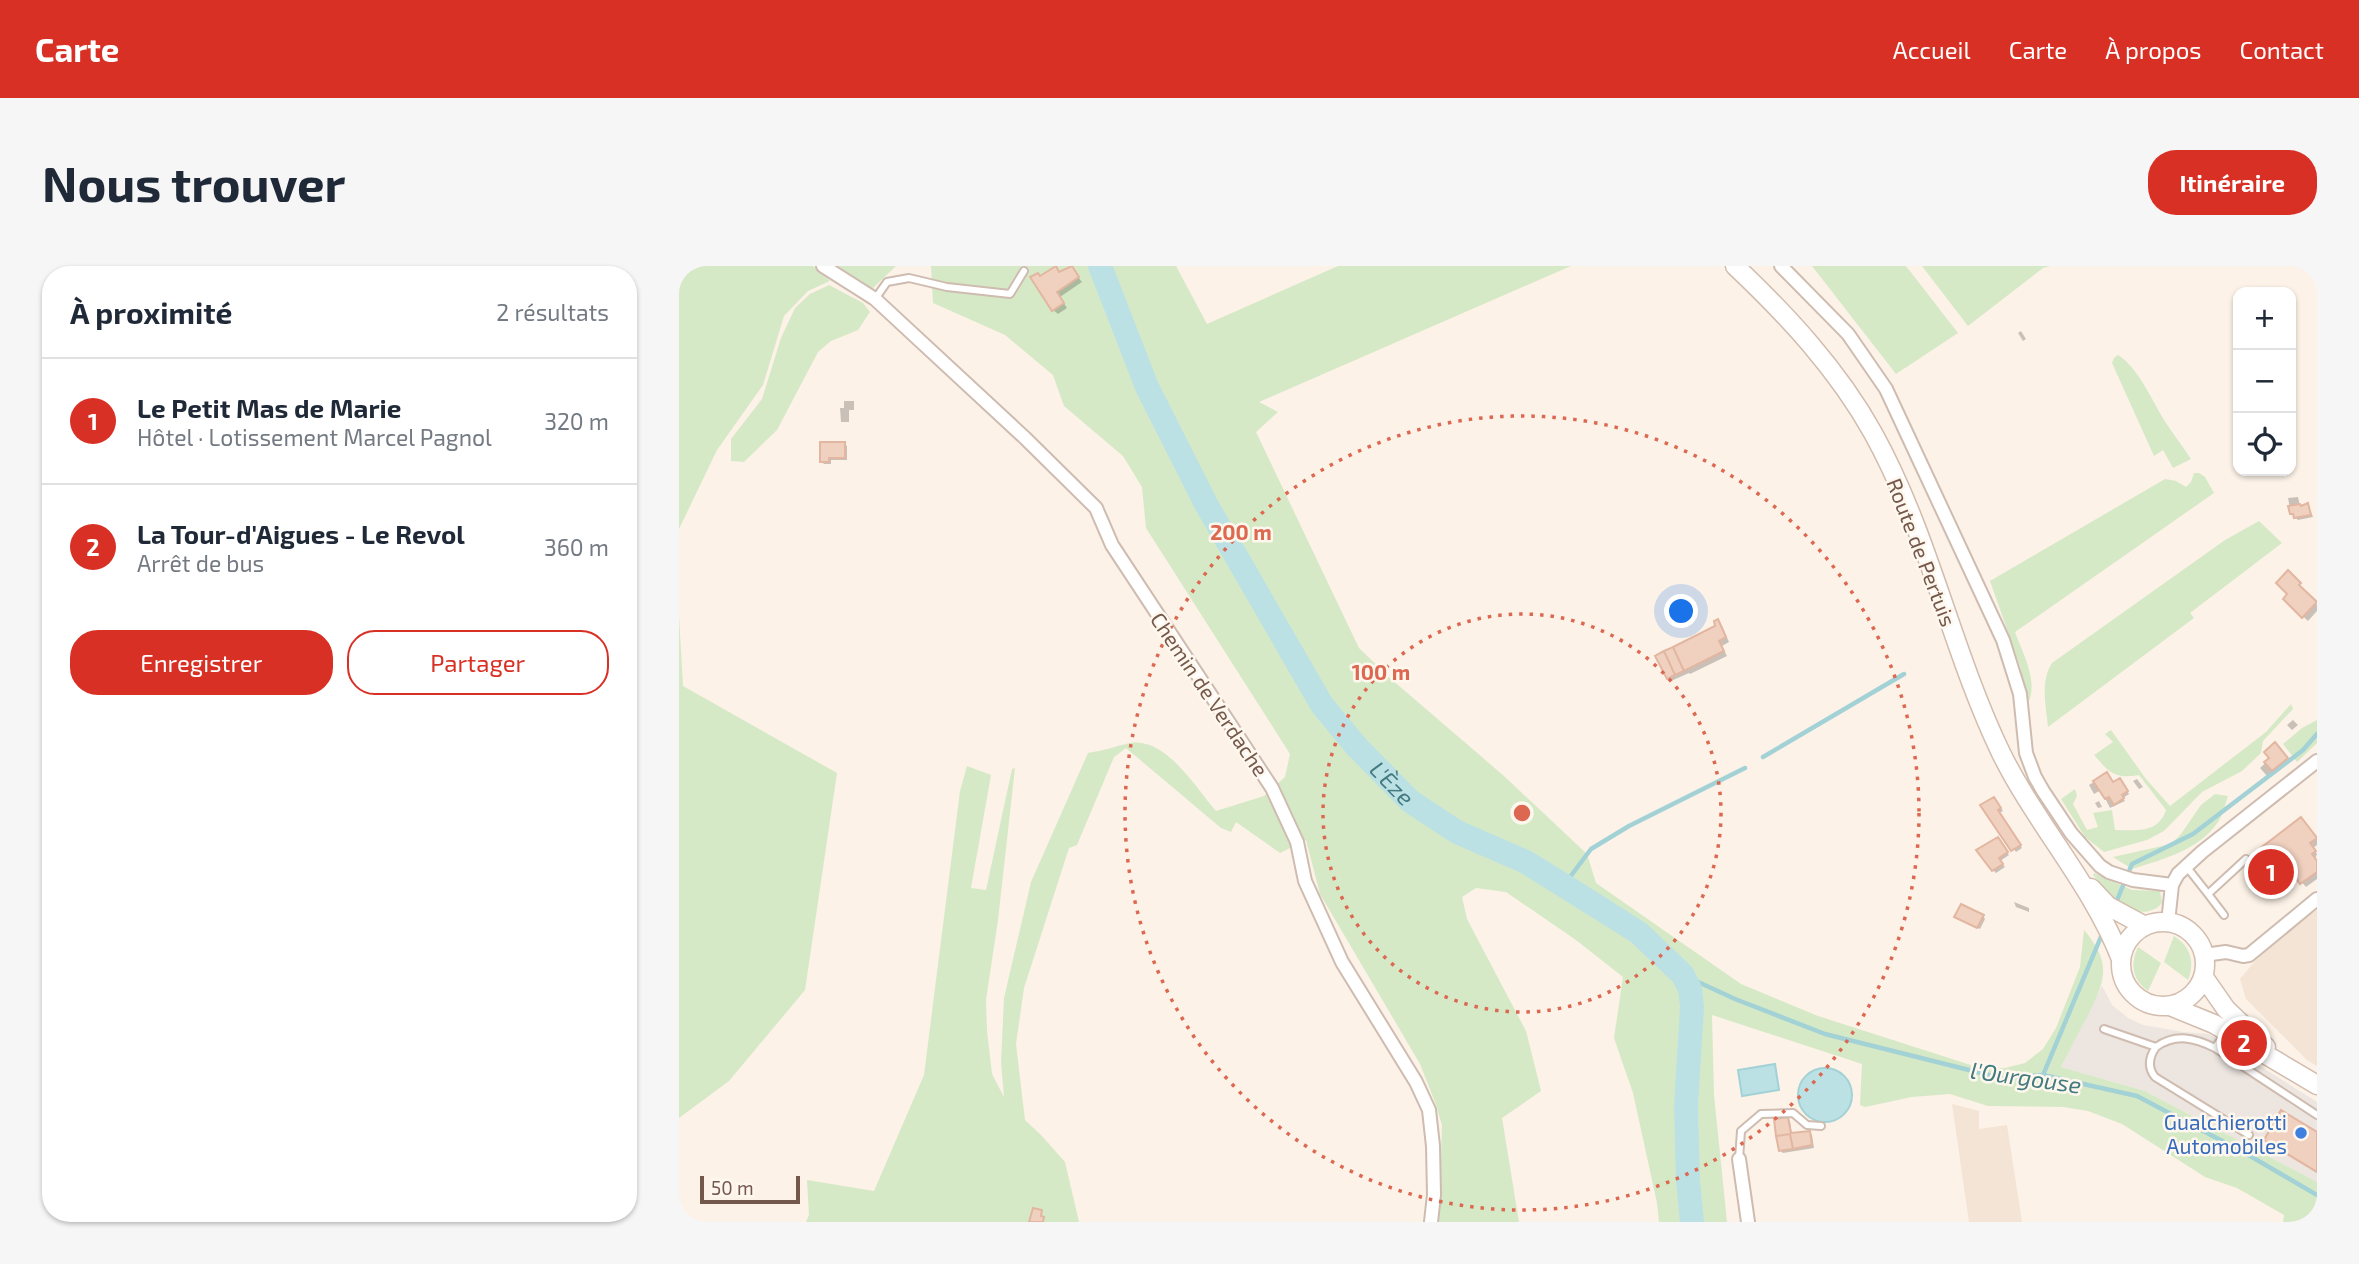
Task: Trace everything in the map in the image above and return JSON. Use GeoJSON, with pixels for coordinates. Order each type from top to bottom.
{"type":"FeatureCollection","features":[{"type":"Feature","properties":{"kind":"main road","name":"Route de Pertuis"},"geometry":{"type":"LineString","coordinates":[[1735,266],[1811,346],[1853,399],[1873,434],[1913,520],[1991,730],[2033,810],[2069,865],[2115,943],[2121,959]]}},
{"type":"Feature","properties":{"kind":"main road","name":"Route de Pertuis"},"geometry":{"type":"LineString","coordinates":[[2069,865],[2108,906],[2145,926]]}},
{"type":"Feature","properties":{"kind":"main road"},"geometry":{"type":"LineString","coordinates":[[2170,1006],[2191,996],[2203,976],[2204,955],[2195,936],[2187,929],[2168,922],[2145,926],[2129,940],[2121,959],[2122,972],[2134,995],[2157,1006],[2170,1006],[2194,1014],[2317,1085]]}},
{"type":"Feature","properties":{"kind":"main road"},"geometry":{"type":"LineString","coordinates":[[2203,976],[2226,1009],[2289,1068]]}},
{"type":"Feature","properties":{"kind":"street","name":"Chemin de Verdache"},"geometry":{"type":"LineString","coordinates":[[823,266],[875,299],[1096,508],[1112,545],[1272,788],[1297,842],[1305,881],[1342,962],[1416,1082],[1429,1110],[1433,1146],[1434,1195],[1431,1222]]}},
{"type":"Feature","properties":{"kind":"street"},"geometry":{"type":"LineString","coordinates":[[1781,266],[1848,334],[1886,389],[2003,640],[2020,694],[2026,753],[2043,792],[2078,842],[2100,866],[2133,880],[2172,885]]}},
{"type":"Feature","properties":{"kind":"street"},"geometry":{"type":"LineString","coordinates":[[2168,922],[2172,885],[2186,866],[2316,765]]}},
{"type":"Feature","properties":{"kind":"street"},"geometry":{"type":"LineString","coordinates":[[2204,955],[2249,955],[2317,899]]}},
{"type":"Feature","properties":{"kind":"street"},"geometry":{"type":"LineString","coordinates":[[1739,1159],[1748,1222]]}},
{"type":"Feature","properties":{"kind":"lane"},"geometry":{"type":"LineString","coordinates":[[875,299],[887,282],[909,278],[947,287],[1010,294],[1024,271]]}},
{"type":"Feature","properties":{"kind":"lane"},"geometry":{"type":"LineString","coordinates":[[2207,894],[2246,859]]}},
{"type":"Feature","properties":{"kind":"lane"},"geometry":{"type":"LineString","coordinates":[[2186,866],[2224,915]]}},
{"type":"Feature","properties":{"kind":"lane"},"geometry":{"type":"LineString","coordinates":[[2104,1029],[2156,1047]]}},
{"type":"Feature","properties":{"kind":"lane"},"geometry":{"type":"LineString","coordinates":[[2215,1048],[2226,1032]]}},
{"type":"Feature","properties":{"kind":"lane"},"geometry":{"type":"LineString","coordinates":[[2249,1136],[2155,1077],[2149,1065],[2156,1047],[2167,1041],[2196,1039],[2215,1048],[2317,1115]]}},
{"type":"Feature","properties":{"kind":"lane"},"geometry":{"type":"LineString","coordinates":[[1739,1159],[1741,1132],[1761,1114],[1793,1113],[1807,1125],[1821,1126]]}},
{"type":"Feature","properties":{"kind":"shaded area"},"geometry":{"type":"Polygon","coordinates":[[[2317,910],[2317,1066],[2307,1060],[2246,999],[2240,979],[2255,961],[2317,910]]]}},
{"type":"Feature","properties":{"kind":"shaded area"},"geometry":{"type":"Polygon","coordinates":[[[2102,986],[2112,1005],[2128,1018],[2143,1025],[2209,1034],[2317,1102],[2317,1182],[2145,1091],[2061,1067],[2102,986]]]}},
{"type":"Feature","properties":{"kind":"shaded area"},"geometry":{"type":"Polygon","coordinates":[[[1952,1104],[1979,1111],[1979,1129],[2007,1125],[2022,1222],[1969,1222],[1952,1104]]]}},
{"type":"Feature","properties":{"kind":"green space"},"geometry":{"type":"Polygon","coordinates":[[[679,266],[813,266],[830,281],[808,291],[784,316],[763,385],[717,450],[679,529],[679,266]]]}},
{"type":"Feature","properties":{"kind":"green space"},"geometry":{"type":"Polygon","coordinates":[[[832,266],[896,266],[872,289],[832,266]]]}},
{"type":"Feature","properties":{"kind":"green space"},"geometry":{"type":"Polygon","coordinates":[[[931,266],[1176,266],[1207,324],[1338,266],[1571,266],[1259,402],[1278,412],[1256,432],[1359,648],[1504,776],[1587,854],[1596,883],[1741,984],[1818,1016],[1977,1067],[2005,1068],[2025,1063],[2043,1049],[2056,1028],[2080,967],[2084,930],[2099,953],[2102,983],[2061,1067],[2145,1091],[2317,1182],[2317,1222],[2283,1222],[2284,1215],[2237,1188],[2205,1177],[2122,1124],[2088,1111],[2063,1107],[1988,1106],[1950,1094],[1912,1097],[1865,1107],[1860,1105],[1862,1064],[1712,1015],[1714,1095],[1727,1222],[1659,1222],[1633,1093],[1614,1038],[1623,977],[1576,940],[1506,892],[1476,888],[1462,897],[1467,919],[1526,1031],[1541,1091],[1502,1118],[1519,1222],[1426,1222],[1440,1191],[1442,1125],[1435,1102],[1420,1064],[1320,894],[1306,840],[1280,853],[1236,822],[1231,832],[1221,828],[1126,748],[1114,757],[1077,845],[1069,848],[1024,988],[1016,1044],[1025,1120],[1065,1162],[1079,1222],[806,1222],[809,1215],[807,1180],[874,1191],[924,1075],[960,791],[967,766],[991,775],[971,888],[986,890],[1012,769],[1015,768],[986,1000],[992,1074],[1004,1097],[1001,1062],[1004,998],[1031,882],[1088,753],[1130,743],[1143,743],[1156,748],[1179,766],[1216,811],[1264,796],[1285,777],[1290,754],[1146,528],[1142,487],[1123,456],[1064,406],[1053,375],[1005,335],[933,303],[931,266]]]}},
{"type":"Feature","properties":{"kind":"green space"},"geometry":{"type":"Polygon","coordinates":[[[1812,266],[1906,266],[1958,333],[1896,374],[1812,266]]]}},
{"type":"Feature","properties":{"kind":"green space"},"geometry":{"type":"Polygon","coordinates":[[[1922,266],[2050,266],[2043,268],[1968,326],[1922,266]]]}},
{"type":"Feature","properties":{"kind":"green space"},"geometry":{"type":"Polygon","coordinates":[[[829,285],[863,303],[870,312],[858,330],[831,341],[818,352],[777,430],[744,462],[731,461],[731,439],[762,399],[781,338],[795,308],[810,294],[829,285]]]}},
{"type":"Feature","properties":{"kind":"green space"},"geometry":{"type":"Polygon","coordinates":[[[2118,355],[2133,368],[2191,459],[2173,468],[2163,450],[2154,456],[2112,363],[2118,355]]]}},
{"type":"Feature","properties":{"kind":"green space"},"geometry":{"type":"Polygon","coordinates":[[[2194,473],[2205,477],[2214,493],[2015,632],[2031,676],[2028,703],[2020,666],[1990,581],[2165,479],[2186,487],[2194,473]]]}},
{"type":"Feature","properties":{"kind":"green space"},"geometry":{"type":"Polygon","coordinates":[[[2259,521],[2282,543],[2190,613],[2194,618],[2048,727],[2045,686],[2052,663],[2225,540],[2259,521]]]}},
{"type":"Feature","properties":{"kind":"green space"},"geometry":{"type":"Polygon","coordinates":[[[679,616],[683,686],[837,773],[805,990],[729,1081],[679,1118],[679,616]]]}},
{"type":"Feature","properties":{"kind":"green space"},"geometry":{"type":"Polygon","coordinates":[[[2291,704],[2293,709],[2263,741],[2261,753],[2242,771],[2202,792],[2164,831],[2147,840],[2104,852],[2085,837],[2061,799],[2075,789],[2077,796],[2073,804],[2087,830],[2098,827],[2093,813],[2112,810],[2115,830],[2152,827],[2166,810],[2139,775],[2124,776],[2113,773],[2094,755],[2113,742],[2105,734],[2111,730],[2146,779],[2170,806],[2266,732],[2291,704]]]}},
{"type":"Feature","properties":{"kind":"green space"},"geometry":{"type":"Polygon","coordinates":[[[2317,720],[2317,743],[2297,762],[2283,744],[2302,728],[2317,720]]]}},
{"type":"Feature","properties":{"kind":"green space"},"geometry":{"type":"Polygon","coordinates":[[[2215,794],[2228,796],[2221,816],[2210,832],[2191,847],[2132,869],[2113,857],[2171,844],[2201,805],[2215,794]]]}},
{"type":"Feature","properties":{"kind":"green space"},"geometry":{"type":"Polygon","coordinates":[[[2094,873],[2132,890],[2160,891],[2162,902],[2149,911],[2132,910],[2117,901],[2094,873]]]}},
{"type":"Feature","properties":{"kind":"green space"},"geometry":{"type":"Polygon","coordinates":[[[2174,936],[2190,955],[2188,980],[2164,962],[2174,936]]]}},
{"type":"Feature","properties":{"kind":"green space"},"geometry":{"type":"Polygon","coordinates":[[[2138,947],[2161,963],[2148,991],[2139,982],[2134,971],[2138,947]]]}},
{"type":"Feature","properties":{"kind":"water"},"geometry":{"type":"Polygon","coordinates":[[[1775,1064],[1779,1090],[1742,1096],[1738,1070],[1775,1064]]]}},
{"type":"Feature","properties":{"kind":"water"},"geometry":{"type":"Polygon","coordinates":[[[1825,1068],[1844,1076],[1852,1095],[1844,1114],[1825,1122],[1806,1114],[1798,1095],[1806,1076],[1825,1068]]]}},
{"type":"Feature","properties":{"kind":"building"},"geometry":{"type":"Polygon","coordinates":[[[1056,266],[1059,272],[1072,266],[1079,277],[1057,292],[1064,303],[1052,311],[1030,277],[1038,273],[1040,276],[1056,266]]]}},
{"type":"Feature","properties":{"kind":"building"},"geometry":{"type":"Polygon","coordinates":[[[820,442],[845,442],[845,458],[829,458],[829,462],[820,462],[820,442]]]}},
{"type":"Feature","properties":{"kind":"building"},"geometry":{"type":"Polygon","coordinates":[[[2308,503],[2311,515],[2294,518],[2293,514],[2290,514],[2288,506],[2308,503]]]}},
{"type":"Feature","properties":{"kind":"building"},"geometry":{"type":"Polygon","coordinates":[[[2288,570],[2317,602],[2302,618],[2283,599],[2287,594],[2276,583],[2288,570]]]}},
{"type":"Feature","properties":{"kind":"building"},"geometry":{"type":"Polygon","coordinates":[[[1718,619],[1726,637],[1719,641],[1724,651],[1684,671],[1673,647],[1715,626],[1714,621],[1718,619]]]}},
{"type":"Feature","properties":{"kind":"building"},"geometry":{"type":"Polygon","coordinates":[[[1673,647],[1684,671],[1675,675],[1664,651],[1673,647]]]}},
{"type":"Feature","properties":{"kind":"building"},"geometry":{"type":"Polygon","coordinates":[[[1664,651],[1675,675],[1667,679],[1655,656],[1664,651]]]}},
{"type":"Feature","properties":{"kind":"building"},"geometry":{"type":"Polygon","coordinates":[[[2275,742],[2288,758],[2272,771],[2264,762],[2269,758],[2264,752],[2275,742]]]}},
{"type":"Feature","properties":{"kind":"building"},"geometry":{"type":"Polygon","coordinates":[[[2107,772],[2113,782],[2120,778],[2128,791],[2122,795],[2124,798],[2114,805],[2109,797],[2105,799],[2093,781],[2107,772]]]}},
{"type":"Feature","properties":{"kind":"building"},"geometry":{"type":"Polygon","coordinates":[[[1994,797],[2001,808],[1998,810],[2021,845],[2011,851],[1980,805],[1994,797]]]}},
{"type":"Feature","properties":{"kind":"building"},"geometry":{"type":"Polygon","coordinates":[[[2301,817],[2317,838],[2310,843],[2316,851],[2312,854],[2317,861],[2317,872],[2300,884],[2285,862],[2283,864],[2275,853],[2260,863],[2254,853],[2301,817]]]}},
{"type":"Feature","properties":{"kind":"building"},"geometry":{"type":"Polygon","coordinates":[[[1998,837],[2008,852],[1999,858],[2003,864],[1992,871],[1976,850],[1998,837]]]}},
{"type":"Feature","properties":{"kind":"building"},"geometry":{"type":"Polygon","coordinates":[[[2275,853],[2296,877],[2289,882],[2270,855],[2275,853]]]}},
{"type":"Feature","properties":{"kind":"building"},"geometry":{"type":"Polygon","coordinates":[[[1961,904],[1984,915],[1977,928],[1954,917],[1961,904]]]}},
{"type":"Feature","properties":{"kind":"building"},"geometry":{"type":"Polygon","coordinates":[[[2281,1110],[2317,1132],[2317,1172],[2264,1140],[2281,1110]]]}},
{"type":"Feature","properties":{"kind":"building"},"geometry":{"type":"Polygon","coordinates":[[[1788,1117],[1791,1133],[1810,1131],[1812,1145],[1793,1149],[1790,1134],[1776,1136],[1774,1119],[1788,1117]]]}},
{"type":"Feature","properties":{"kind":"building"},"geometry":{"type":"Polygon","coordinates":[[[1790,1134],[1793,1149],[1779,1151],[1776,1136],[1790,1134]]]}},
{"type":"Feature","properties":{"kind":"building"},"geometry":{"type":"Polygon","coordinates":[[[1033,1208],[1042,1210],[1043,1222],[1029,1222],[1033,1208]]]}},
{"type":"Feature","properties":{"kind":"waterway","name":"L'Èze"},"geometry":{"type":"LineString","coordinates":[[1100,266],[1147,387],[1206,504],[1322,705],[1356,746],[1410,801],[1457,832],[1526,862],[1639,933],[1683,975],[1690,989],[1692,1007],[1686,1107],[1692,1222]]}},
{"type":"Feature","properties":{"kind":"waterway"},"geometry":{"type":"LineString","coordinates":[[1763,757],[1904,674]]}},
{"type":"Feature","properties":{"kind":"waterway"},"geometry":{"type":"LineString","coordinates":[[2115,905],[2132,864],[2193,834],[2303,750],[2317,734]]}},
{"type":"Feature","properties":{"kind":"waterway"},"geometry":{"type":"LineString","coordinates":[[1564,885],[1591,849],[1629,826],[1745,768]]}},
{"type":"Feature","properties":{"kind":"waterway"},"geometry":{"type":"LineString","coordinates":[[2043,1075],[2103,932]]}},
{"type":"Feature","properties":{"kind":"waterway","name":"l'Ourgouse"},"geometry":{"type":"LineString","coordinates":[[1683,975],[1735,999],[1825,1034],[2001,1078],[2043,1075],[2137,1096],[2245,1153],[2317,1195]]}},
{"type":"Feature","properties":{"kind":"place","name":"Le Petit Mas de Marie"},"geometry":{"type":"Point","coordinates":[2271,872]}},
{"type":"Feature","properties":{"kind":"place","name":"La Tour-d'Aigues - Le Revol"},"geometry":{"type":"Point","coordinates":[2244,1043]}},
{"type":"Feature","properties":{"kind":"place","name":"Gualchierotti Automobiles"},"geometry":{"type":"Point","coordinates":[2301,1133]}}]}
